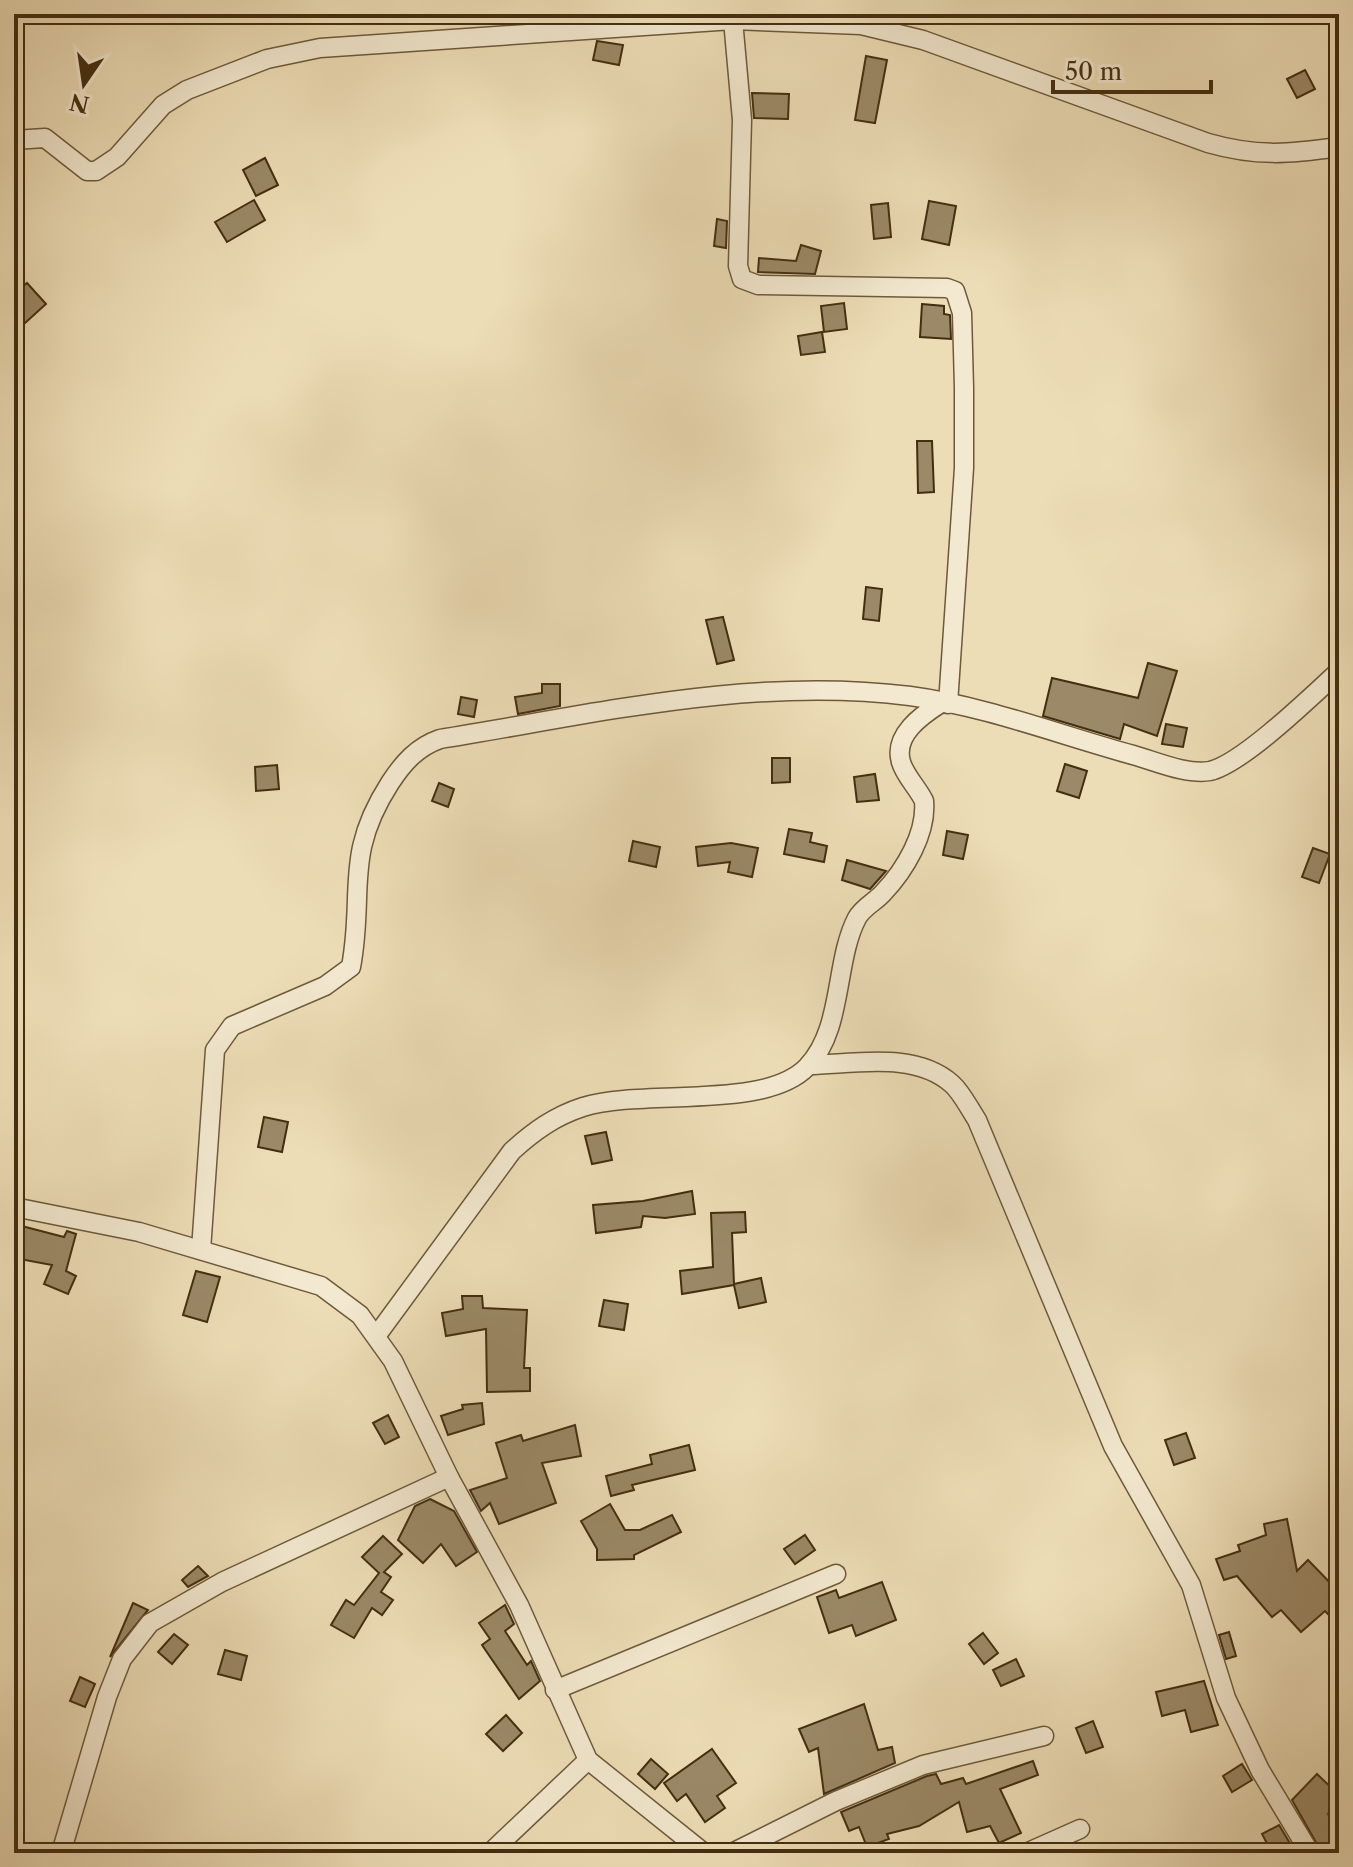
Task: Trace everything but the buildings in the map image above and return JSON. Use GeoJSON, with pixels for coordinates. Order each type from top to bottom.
{"type":"FeatureCollection","features":[{"type":"Feature","properties":{"kind":"street"},"geometry":{"type":"LineString","coordinates":[[14,140],[45,138],[87,171],[96,171],[117,157],[163,105],[219,76],[267,59],[375,42],[733,20],[861,25],[923,40],[1208,143],[1247,154],[1280,155],[1339,147]]}},
{"type":"Feature","properties":{"kind":"street"},"geometry":{"type":"LineString","coordinates":[[733,20],[742,120],[738,266],[742,279],[758,285],[947,288],[955,291],[959,299],[964,347],[964,468],[944,703]]}},
{"type":"Feature","properties":{"kind":"street"},"geometry":{"type":"LineString","coordinates":[[201,1250],[215,1050],[232,1026],[325,986],[351,967],[359,847],[377,804],[392,779],[424,745],[440,739],[766,689],[861,691],[944,703],[1165,764],[1210,771],[1233,760],[1339,671]]}},
{"type":"Feature","properties":{"kind":"street"},"geometry":{"type":"LineString","coordinates":[[809,1065],[827,1029],[858,916],[896,877],[918,838],[924,801],[901,763],[901,741],[923,715],[944,703]]}},
{"type":"Feature","properties":{"kind":"street"},"geometry":{"type":"LineString","coordinates":[[377,1335],[512,1151],[536,1128],[585,1106],[614,1100],[730,1095],[775,1085],[809,1065],[898,1063],[930,1068],[954,1086],[977,1120],[1113,1446],[1191,1585],[1226,1698],[1260,1770],[1310,1853]]}},
{"type":"Feature","properties":{"kind":"street"},"geometry":{"type":"LineString","coordinates":[[14,1207],[139,1232],[321,1286],[344,1300],[377,1335],[519,1605],[588,1760],[704,1853]]}},
{"type":"Feature","properties":{"kind":"street"},"geometry":{"type":"LineString","coordinates":[[61,1853],[107,1697],[122,1659],[150,1623],[222,1582],[449,1477]]}},
{"type":"Feature","properties":{"kind":"street"},"geometry":{"type":"LineString","coordinates":[[555,1690],[836,1574]]}},
{"type":"Feature","properties":{"kind":"street"},"geometry":{"type":"LineString","coordinates":[[732,1853],[836,1801],[923,1765],[1044,1736]]}},
{"type":"Feature","properties":{"kind":"street"},"geometry":{"type":"LineString","coordinates":[[490,1853],[588,1760]]}},
{"type":"Feature","properties":{"kind":"street"},"geometry":{"type":"LineString","coordinates":[[1026,1853],[1080,1829]]}}]}
